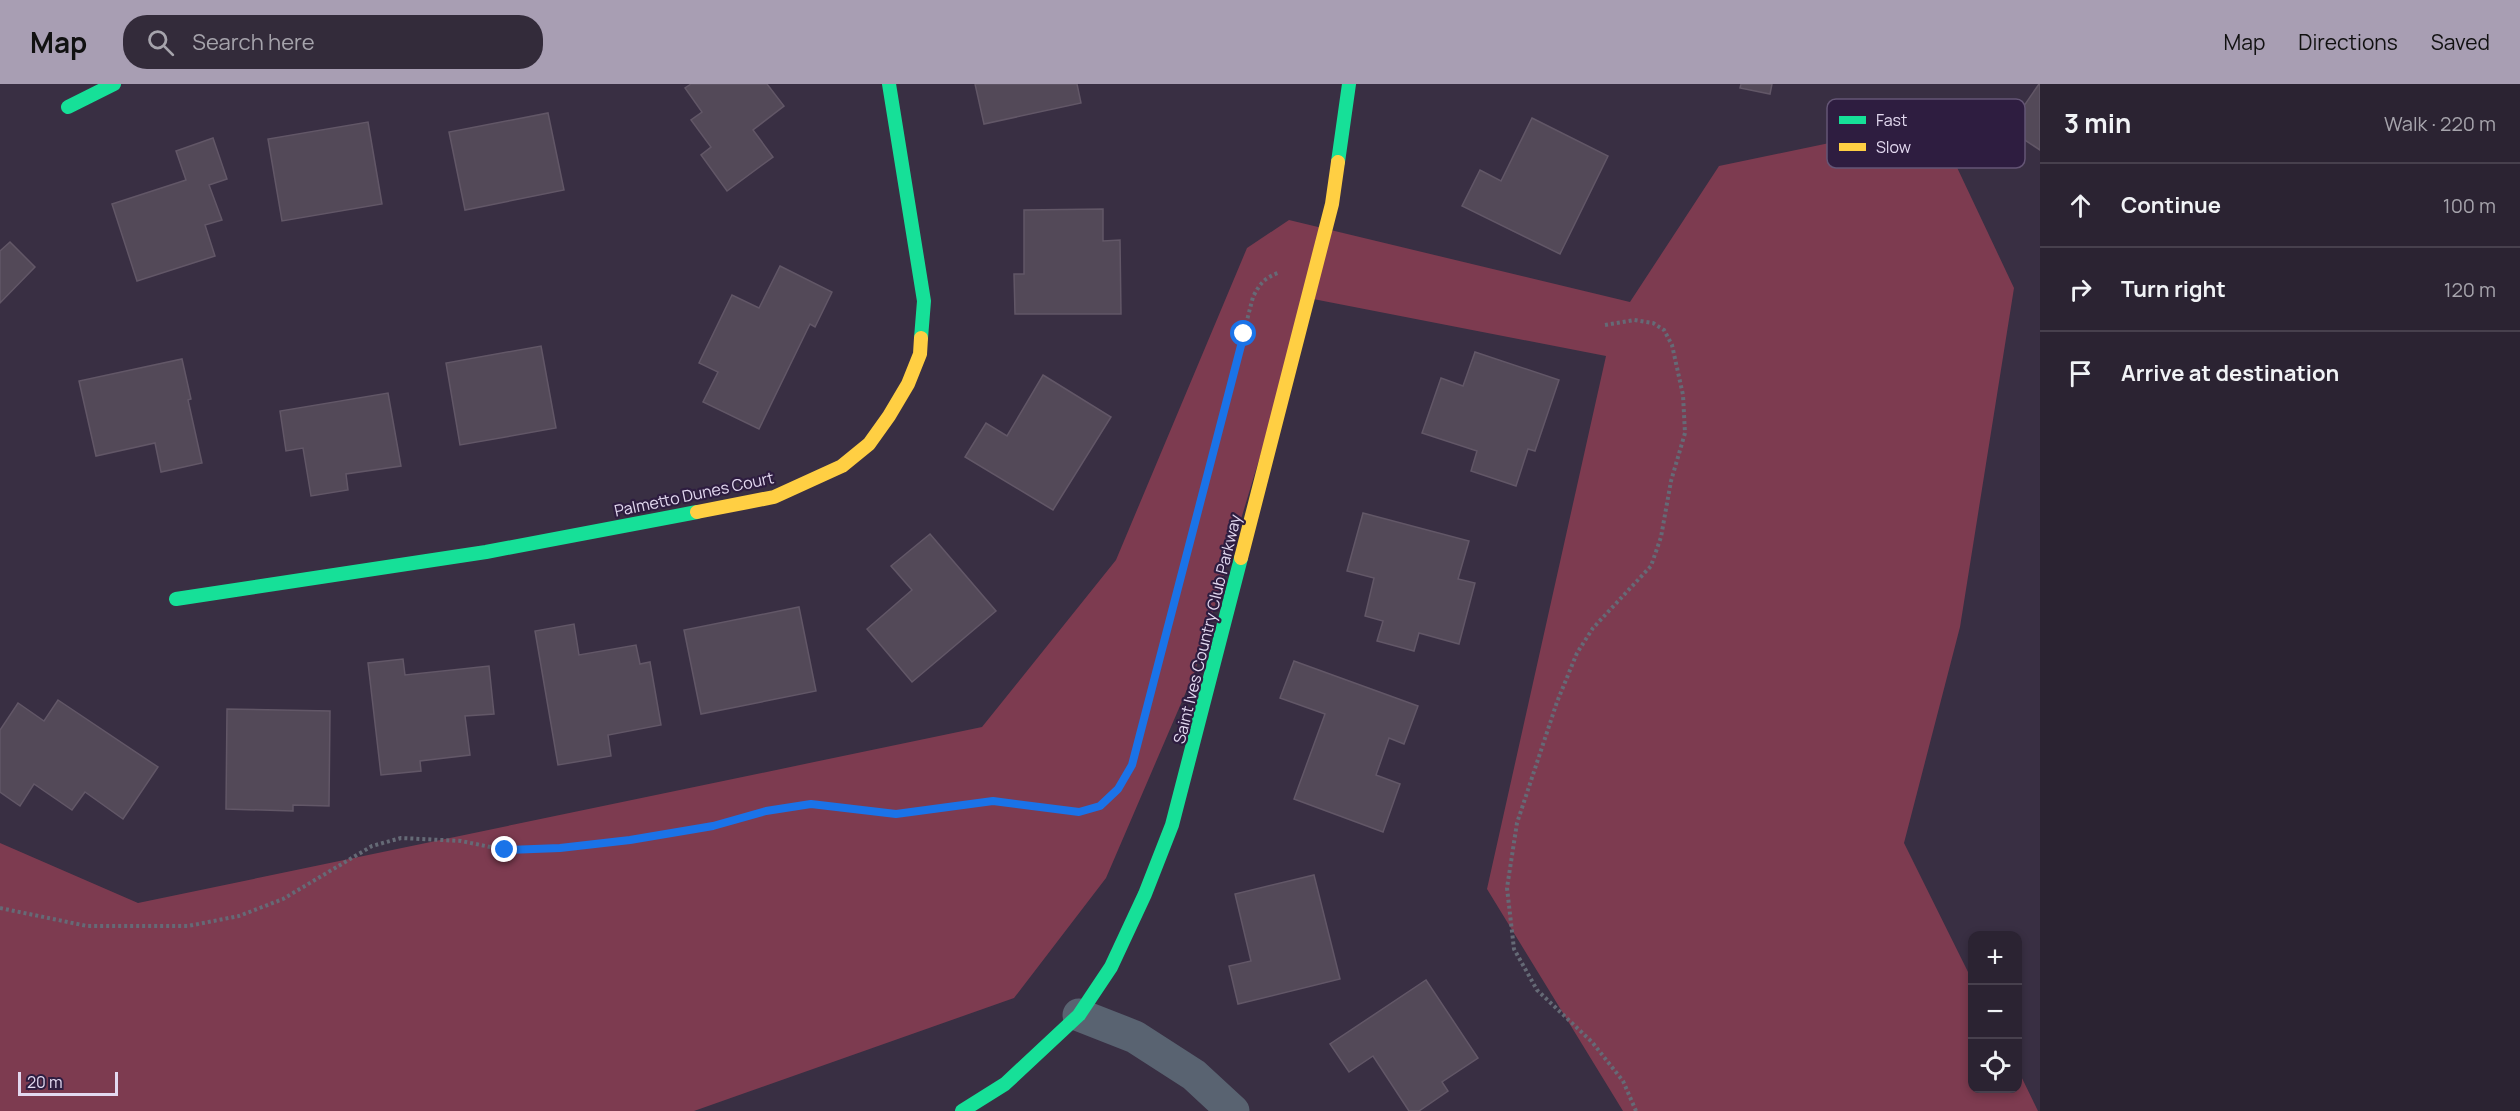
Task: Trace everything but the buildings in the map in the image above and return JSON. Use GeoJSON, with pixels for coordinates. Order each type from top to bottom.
{"type":"FeatureCollection","features":[{"type":"Feature","properties":{"kind":"street"},"geometry":{"type":"LineString","coordinates":[[68,107],[114,84]]}},
{"type":"Feature","properties":{"kind":"street","name":"Palmetto Dunes Court"},"geometry":{"type":"LineString","coordinates":[[176,598],[486,552],[774,497],[842,466],[869,444],[889,416],[908,384],[920,354],[924,301],[889,84]]}},
{"type":"Feature","properties":{"kind":"street","name":"Saint Ives Country Club Parkway"},"geometry":{"type":"LineString","coordinates":[[962,1111],[1005,1084],[1080,1015],[1111,967],[1145,894],[1172,825],[1332,204],[1350,84]]}},
{"type":"Feature","properties":{"kind":"street"},"geometry":{"type":"LineString","coordinates":[[1080,1015],[1135,1037],[1194,1074],[1233,1111]]}},
{"type":"Feature","properties":{"kind":"path"},"geometry":{"type":"LineString","coordinates":[[0,908],[87,926],[188,926],[239,916],[283,899],[372,846],[401,838],[461,841],[505,850],[560,848],[630,840],[713,826],[766,811],[811,804],[896,814],[993,801],[1079,812],[1100,806],[1118,789],[1132,765],[1252,297],[1259,284],[1268,276],[1278,273]]}},
{"type":"Feature","properties":{"kind":"path"},"geometry":{"type":"LineString","coordinates":[[1605,325],[1634,320],[1653,323],[1664,330],[1672,345],[1683,395],[1685,433],[1671,481],[1661,537],[1651,566],[1593,628],[1577,652],[1557,702],[1517,823],[1507,888],[1514,950],[1537,990],[1592,1042],[1623,1081],[1636,1111]]}},
{"type":"Feature","properties":{"kind":"shaded area"},"geometry":{"type":"Polygon","coordinates":[[[1827,144],[1827,168],[1957,168],[2014,288],[1960,627],[1904,843],[1968,972],[1968,1093],[2022,1093],[2022,1078],[2038,1111],[1623,1111],[1487,889],[1606,356],[1308,298],[1195,671],[1106,878],[1014,998],[694,1111],[0,1111],[0,843],[138,903],[982,727],[1116,560],[1247,248],[1289,220],[1630,302],[1719,166],[1827,144]]]}},
{"type":"Feature","properties":{"kind":"traffic: fast"},"geometry":{"type":"LineString","coordinates":[[68,107],[114,84]]}},
{"type":"Feature","properties":{"kind":"traffic: fast"},"geometry":{"type":"LineString","coordinates":[[889,84],[924,301],[921,338]]}},
{"type":"Feature","properties":{"kind":"traffic: fast"},"geometry":{"type":"LineString","coordinates":[[1338,162],[1349,84]]}},
{"type":"Feature","properties":{"kind":"traffic: fast"},"geometry":{"type":"LineString","coordinates":[[176,599],[486,552],[697,512]]}},
{"type":"Feature","properties":{"kind":"traffic: fast"},"geometry":{"type":"LineString","coordinates":[[962,1111],[1005,1084],[1079,1015],[1111,967],[1145,894],[1172,825],[1241,558]]}},
{"type":"Feature","properties":{"kind":"traffic: slow"},"geometry":{"type":"LineString","coordinates":[[1241,558],[1332,204],[1338,162]]}},
{"type":"Feature","properties":{"kind":"traffic: slow"},"geometry":{"type":"LineString","coordinates":[[697,512],[774,497],[842,466],[869,444],[889,416],[908,384],[920,354],[921,338]]}},
{"type":"Feature","properties":{"kind":"route"},"geometry":{"type":"LineString","coordinates":[[505,850],[560,848],[630,840],[713,826],[766,811],[811,804],[896,814],[993,801],[1079,812],[1100,806],[1118,789],[1132,765],[1244,334]]}}]}
